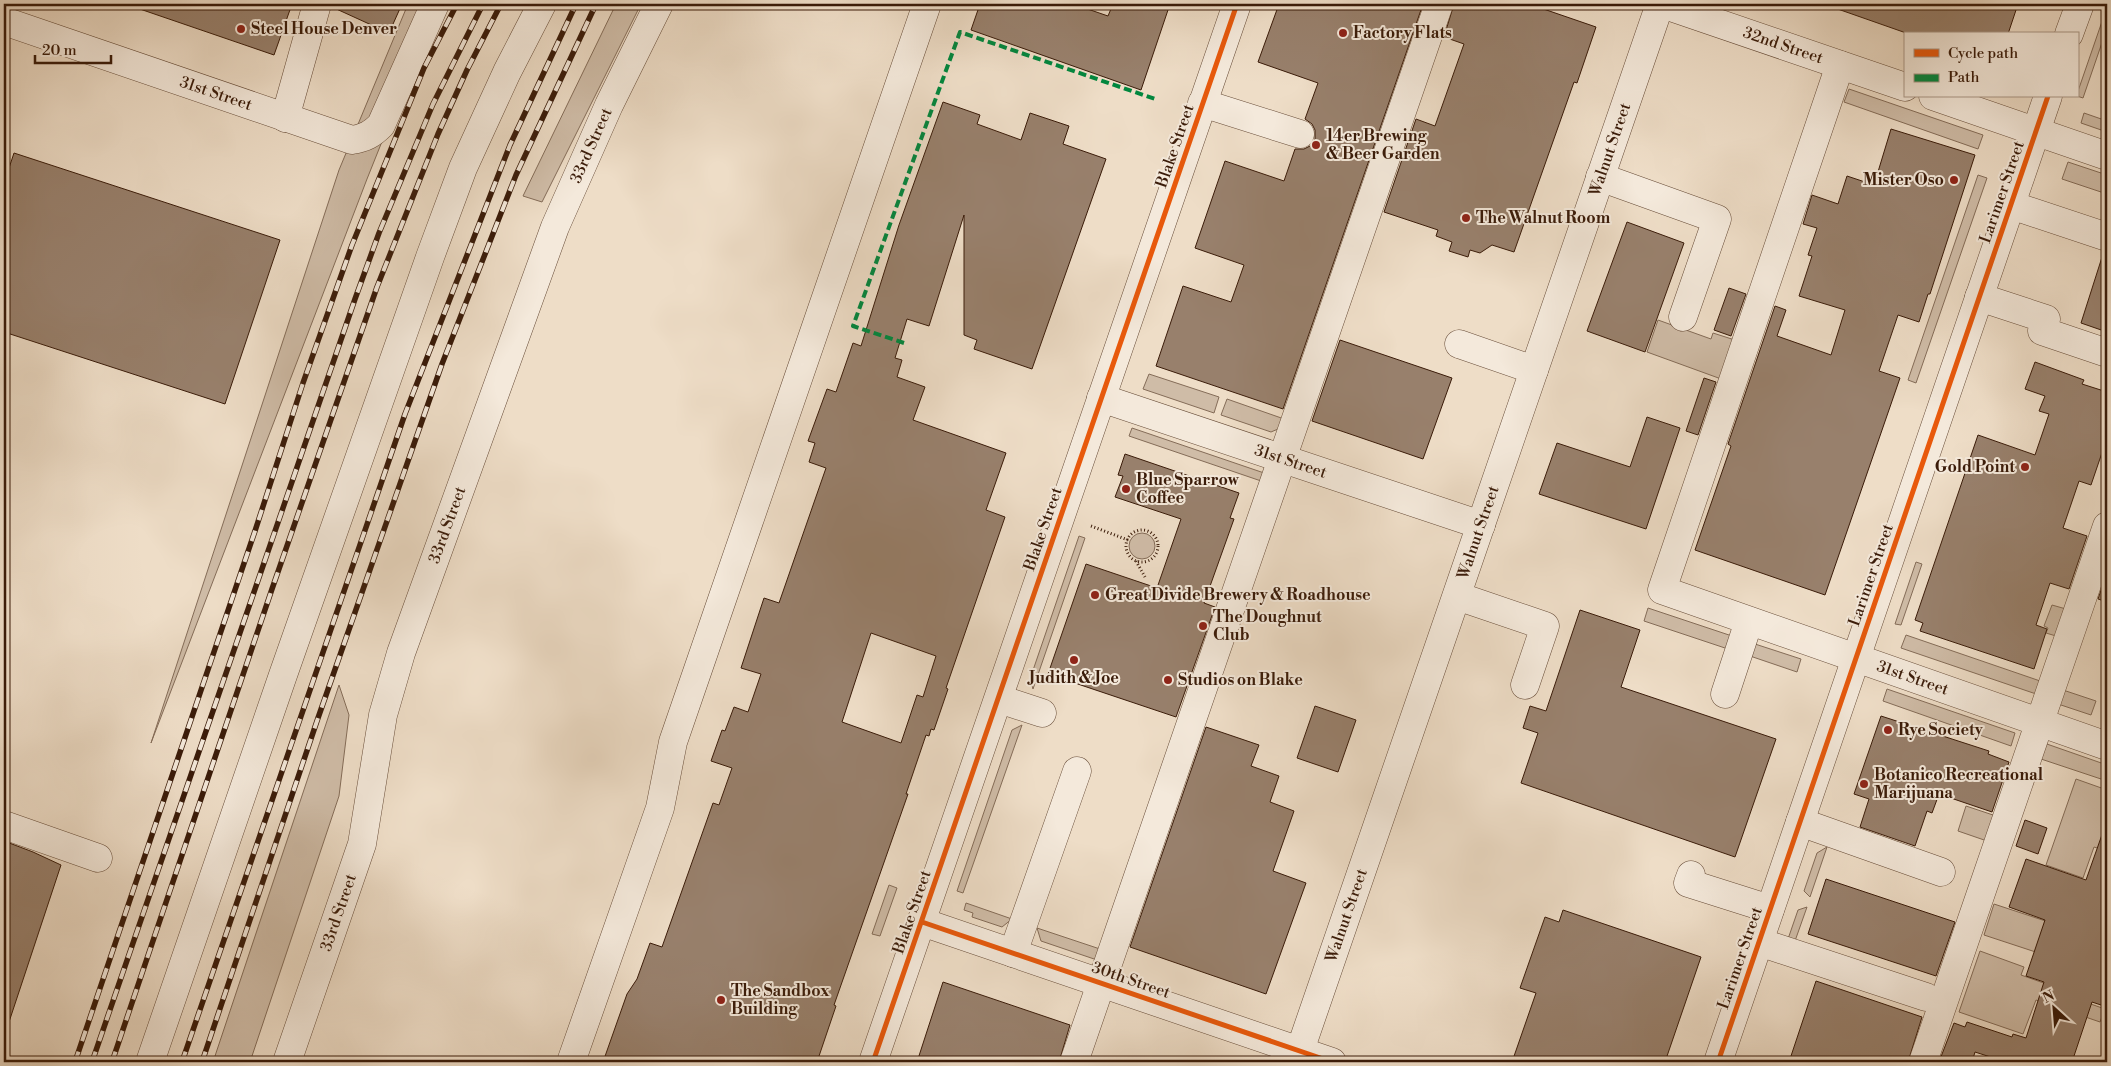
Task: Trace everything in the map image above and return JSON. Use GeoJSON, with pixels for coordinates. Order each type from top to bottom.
{"type":"FeatureCollection","features":[{"type":"Feature","properties":{"kind":"street"},"geometry":{"type":"LineString","coordinates":[[285,118],[317,4]]}},
{"type":"Feature","properties":{"kind":"street","name":"31st Street"},"geometry":{"type":"LineString","coordinates":[[4,21],[352,140],[363,138],[373,133],[381,125],[434,4]]}},
{"type":"Feature","properties":{"kind":"street"},"geometry":{"type":"LineString","coordinates":[[150,1062],[283,675],[434,248],[464,168],[507,72],[542,4]]}},
{"type":"Feature","properties":{"kind":"street","name":"33rd Street"},"geometry":{"type":"LineString","coordinates":[[287,1062],[362,844],[383,715],[401,653],[555,227],[610,105],[659,4]]}},
{"type":"Feature","properties":{"kind":"street"},"geometry":{"type":"LineString","coordinates":[[571,1062],[660,808],[673,742],[927,4]]}},
{"type":"Feature","properties":{"kind":"street","name":"Blake Street"},"geometry":{"type":"LineString","coordinates":[[873,1062],[1236,4]]}},
{"type":"Feature","properties":{"kind":"street"},"geometry":{"type":"LineString","coordinates":[[1074,1062],[1439,4]]}},
{"type":"Feature","properties":{"kind":"street","name":"32nd Street"},"geometry":{"type":"LineString","coordinates":[[1661,4],[1904,87]]}},
{"type":"Feature","properties":{"kind":"street","name":"Walnut Street"},"geometry":{"type":"LineString","coordinates":[[1298,1057],[1661,4]]}},
{"type":"Feature","properties":{"kind":"street"},"geometry":{"type":"LineString","coordinates":[[2070,32],[2080,4]]}},
{"type":"Feature","properties":{"kind":"street","name":"31st Street"},"geometry":{"type":"LineString","coordinates":[[1840,65],[1662,590],[2107,746]]}},
{"type":"Feature","properties":{"kind":"street"},"geometry":{"type":"LineString","coordinates":[[1939,98],[2107,156]]}},
{"type":"Feature","properties":{"kind":"street","name":"Larimer Street"},"geometry":{"type":"LineString","coordinates":[[1718,1062],[2047,98]]}},
{"type":"Feature","properties":{"kind":"street"},"geometry":{"type":"LineString","coordinates":[[1202,103],[1300,134]]}},
{"type":"Feature","properties":{"kind":"street"},"geometry":{"type":"LineString","coordinates":[[1600,178],[1717,219],[1683,317]]}},
{"type":"Feature","properties":{"kind":"street"},"geometry":{"type":"LineString","coordinates":[[2011,205],[2107,237]]}},
{"type":"Feature","properties":{"kind":"street"},"geometry":{"type":"LineString","coordinates":[[1980,297],[2046,319],[2042,331],[2107,353]]}},
{"type":"Feature","properties":{"kind":"street"},"geometry":{"type":"LineString","coordinates":[[1460,344],[1534,370]]}},
{"type":"Feature","properties":{"kind":"street","name":"31st Street"},"geometry":{"type":"LineString","coordinates":[[1102,398],[1481,525]]}},
{"type":"Feature","properties":{"kind":"street"},"geometry":{"type":"LineString","coordinates":[[1923,1062],[2107,526]]}},
{"type":"Feature","properties":{"kind":"street"},"geometry":{"type":"LineString","coordinates":[[1456,596],[1545,626],[1524,685]]}},
{"type":"Feature","properties":{"kind":"street"},"geometry":{"type":"LineString","coordinates":[[1725,694],[1749,620]]}},
{"type":"Feature","properties":{"kind":"street"},"geometry":{"type":"LineString","coordinates":[[998,698],[1042,713]]}},
{"type":"Feature","properties":{"kind":"street"},"geometry":{"type":"LineString","coordinates":[[1013,953],[1077,771]]}},
{"type":"Feature","properties":{"kind":"street"},"geometry":{"type":"LineString","coordinates":[[1800,822],[1941,872]]}},
{"type":"Feature","properties":{"kind":"street"},"geometry":{"type":"LineString","coordinates":[[4,825],[98,858]]}},
{"type":"Feature","properties":{"kind":"street"},"geometry":{"type":"LineString","coordinates":[[1691,875],[1688,882],[1770,909]]}},
{"type":"Feature","properties":{"kind":"street","name":"30th Street"},"geometry":{"type":"LineString","coordinates":[[922,922],[1102,983],[1298,1057],[1332,1062]]}},
{"type":"Feature","properties":{"kind":"street"},"geometry":{"type":"LineString","coordinates":[[1759,942],[1926,997]]}},
{"type":"Feature","properties":{"kind":"path"},"geometry":{"type":"LineString","coordinates":[[1092,526],[1128,540]]}},
{"type":"Feature","properties":{"kind":"path"},"geometry":{"type":"LineString","coordinates":[[1136,561],[1141,562],[1152,559],[1158,550],[1157,540],[1151,532],[1141,530],[1132,534],[1126,548],[1128,554],[1136,561],[1145,577]]}},
{"type":"Feature","properties":{"kind":"shaded area"},"geometry":{"type":"Polygon","coordinates":[[[408,4],[443,4],[405,84],[367,179],[151,743],[339,170],[408,4]]]}},
{"type":"Feature","properties":{"kind":"shaded area"},"geometry":{"type":"Polygon","coordinates":[[[616,4],[641,4],[542,202],[523,196],[616,4]]]}},
{"type":"Feature","properties":{"kind":"shaded area"},"geometry":{"type":"Polygon","coordinates":[[[2107,7],[2107,28],[2083,98],[2078,96],[2078,91],[2107,7]]]}},
{"type":"Feature","properties":{"kind":"shaded area"},"geometry":{"type":"Polygon","coordinates":[[[1849,89],[1983,135],[1978,149],[1844,102],[1849,89]]]}},
{"type":"Feature","properties":{"kind":"shaded area"},"geometry":{"type":"Polygon","coordinates":[[[2084,113],[2107,121],[2107,132],[2081,123],[2084,113]]]}},
{"type":"Feature","properties":{"kind":"shaded area"},"geometry":{"type":"Polygon","coordinates":[[[2068,162],[2107,175],[2107,194],[2062,179],[2068,162]]]}},
{"type":"Feature","properties":{"kind":"shaded area"},"geometry":{"type":"Polygon","coordinates":[[[1978,175],[1987,178],[1916,383],[1908,380],[1978,175]]]}},
{"type":"Feature","properties":{"kind":"shaded area"},"geometry":{"type":"Polygon","coordinates":[[[1658,320],[1711,339],[1713,333],[1738,341],[1724,380],[1647,352],[1658,320]]]}},
{"type":"Feature","properties":{"kind":"shaded area"},"geometry":{"type":"Polygon","coordinates":[[[1149,374],[1219,397],[1214,413],[1143,389],[1149,374]]]}},
{"type":"Feature","properties":{"kind":"shaded area"},"geometry":{"type":"Polygon","coordinates":[[[1227,399],[1287,420],[1285,426],[1271,432],[1221,415],[1227,399]]]}},
{"type":"Feature","properties":{"kind":"shaded area"},"geometry":{"type":"Polygon","coordinates":[[[1132,428],[1270,475],[1267,483],[1129,436],[1132,428]]]}},
{"type":"Feature","properties":{"kind":"shaded area"},"geometry":{"type":"Polygon","coordinates":[[[1142,533],[1151,537],[1155,546],[1151,555],[1142,559],[1133,555],[1129,546],[1133,537],[1142,533]]]}},
{"type":"Feature","properties":{"kind":"shaded area"},"geometry":{"type":"Polygon","coordinates":[[[1079,536],[1085,538],[1033,689],[1030,679],[1079,536]]]}},
{"type":"Feature","properties":{"kind":"shaded area"},"geometry":{"type":"Polygon","coordinates":[[[1916,562],[1922,564],[1901,625],[1895,624],[1916,562]]]}},
{"type":"Feature","properties":{"kind":"shaded area"},"geometry":{"type":"Polygon","coordinates":[[[2052,605],[2066,609],[2056,636],[2046,633],[2048,628],[2044,626],[2052,605]]]}},
{"type":"Feature","properties":{"kind":"shaded area"},"geometry":{"type":"Polygon","coordinates":[[[1648,608],[1732,636],[1728,649],[1644,621],[1648,608]]]}},
{"type":"Feature","properties":{"kind":"shaded area"},"geometry":{"type":"Polygon","coordinates":[[[1906,635],[2046,683],[2042,696],[1901,648],[1906,635]]]}},
{"type":"Feature","properties":{"kind":"shaded area"},"geometry":{"type":"Polygon","coordinates":[[[1755,644],[1801,659],[1797,672],[1750,656],[1755,644]]]}},
{"type":"Feature","properties":{"kind":"shaded area"},"geometry":{"type":"Polygon","coordinates":[[[339,685],[349,715],[339,796],[250,1062],[213,1062],[339,685]]]}},
{"type":"Feature","properties":{"kind":"shaded area"},"geometry":{"type":"Polygon","coordinates":[[[1887,689],[2015,733],[2011,746],[1883,701],[1887,689]]]}},
{"type":"Feature","properties":{"kind":"shaded area"},"geometry":{"type":"Polygon","coordinates":[[[2063,690],[2096,701],[2091,715],[2058,704],[2063,690]]]}},
{"type":"Feature","properties":{"kind":"shaded area"},"geometry":{"type":"Polygon","coordinates":[[[1022,725],[963,893],[957,891],[1012,730],[1022,725]]]}},
{"type":"Feature","properties":{"kind":"shaded area"},"geometry":{"type":"Polygon","coordinates":[[[2044,743],[2107,765],[2107,781],[2038,758],[2044,743]]]}},
{"type":"Feature","properties":{"kind":"shaded area"},"geometry":{"type":"Polygon","coordinates":[[[2076,779],[2107,790],[2107,851],[2094,847],[2083,878],[2046,865],[2076,779]]]}},
{"type":"Feature","properties":{"kind":"shaded area"},"geometry":{"type":"Polygon","coordinates":[[[1966,806],[1999,817],[1990,842],[1958,831],[1966,806]]]}},
{"type":"Feature","properties":{"kind":"shaded area"},"geometry":{"type":"Polygon","coordinates":[[[1827,847],[1810,897],[1804,891],[1817,853],[1827,847]]]}},
{"type":"Feature","properties":{"kind":"shaded area"},"geometry":{"type":"Polygon","coordinates":[[[889,885],[897,888],[880,936],[872,934],[889,885]]]}},
{"type":"Feature","properties":{"kind":"shaded area"},"geometry":{"type":"Polygon","coordinates":[[[966,903],[1012,919],[1002,927],[972,917],[973,913],[964,910],[966,903]]]}},
{"type":"Feature","properties":{"kind":"shaded area"},"geometry":{"type":"Polygon","coordinates":[[[1994,904],[2103,940],[2102,945],[2107,946],[2107,971],[2074,960],[2072,964],[1984,935],[1994,904]]]}},
{"type":"Feature","properties":{"kind":"shaded area"},"geometry":{"type":"Polygon","coordinates":[[[1807,907],[1795,941],[1788,939],[1798,910],[1807,907]]]}},
{"type":"Feature","properties":{"kind":"shaded area"},"geometry":{"type":"Polygon","coordinates":[[[1037,928],[1106,951],[1103,962],[1041,941],[1037,928]]]}},
{"type":"Feature","properties":{"kind":"shaded area"},"geometry":{"type":"Polygon","coordinates":[[[1980,951],[2024,967],[2021,975],[2086,998],[2085,1002],[2105,1009],[2100,1022],[2036,1000],[2023,1034],[1959,1012],[1980,951]]]}},
{"type":"Feature","properties":{"kind":"building","name":"Steel House Denver"},"geometry":{"type":"Polygon","coordinates":[[[135,4],[292,4],[274,55],[134,7],[135,4]]]}},
{"type":"Feature","properties":{"kind":"building"},"geometry":{"type":"Polygon","coordinates":[[[332,4],[402,4],[389,33],[332,7],[332,4]]]}},
{"type":"Feature","properties":{"kind":"building"},"geometry":{"type":"Polygon","coordinates":[[[980,4],[1073,4],[1108,16],[1113,4],[1170,4],[1141,90],[971,30],[980,4]]]}},
{"type":"Feature","properties":{"kind":"building"},"geometry":{"type":"Polygon","coordinates":[[[1279,4],[1423,4],[1283,409],[1156,366],[1183,286],[1231,302],[1244,265],[1195,248],[1225,161],[1284,181],[1295,149],[1304,149],[1310,146],[1315,139],[1315,130],[1312,124],[1305,119],[1318,83],[1258,62],[1279,4]]]}},
{"type":"Feature","properties":{"kind":"building"},"geometry":{"type":"Polygon","coordinates":[[[1454,4],[1529,4],[1596,27],[1577,83],[1574,82],[1514,252],[1492,245],[1480,253],[1470,250],[1468,257],[1449,251],[1452,242],[1436,236],[1438,230],[1384,212],[1416,119],[1435,126],[1464,44],[1444,37],[1454,4]]]}},
{"type":"Feature","properties":{"kind":"building"},"geometry":{"type":"Polygon","coordinates":[[[1832,4],[2018,4],[2009,32],[1904,32],[1832,7],[1832,4]]]}},
{"type":"Feature","properties":{"kind":"building"},"geometry":{"type":"Polygon","coordinates":[[[943,102],[980,115],[977,124],[1021,140],[1030,113],[1069,126],[1063,144],[1106,159],[1032,369],[974,349],[977,340],[964,335],[964,215],[929,326],[907,319],[895,358],[902,360],[897,377],[925,387],[913,420],[1006,453],[986,510],[1005,517],[946,688],[948,689],[934,730],[931,729],[929,736],[926,735],[906,794],[908,794],[834,1005],[836,1006],[817,1062],[603,1062],[627,994],[637,979],[650,943],[662,947],[713,803],[719,805],[732,768],[711,761],[722,730],[725,731],[734,707],[748,712],[761,674],[741,668],[764,598],[779,603],[826,468],[809,462],[815,443],[808,441],[827,389],[836,392],[853,343],[861,346],[899,225],[943,102]],[[871,633],[842,722],[901,743],[917,695],[923,697],[936,656],[871,633]]]}},
{"type":"Feature","properties":{"kind":"building"},"geometry":{"type":"Polygon","coordinates":[[[1891,129],[1975,155],[1930,294],[1928,294],[1919,322],[1898,315],[1879,371],[1900,378],[1825,595],[1695,550],[1731,446],[1728,444],[1775,306],[1786,310],[1777,336],[1831,355],[1845,310],[1799,296],[1812,256],[1808,255],[1817,228],[1803,224],[1812,195],[1838,204],[1847,176],[1874,185],[1891,129]]]}},
{"type":"Feature","properties":{"kind":"building"},"geometry":{"type":"Polygon","coordinates":[[[14,153],[280,240],[225,404],[4,332],[4,183],[14,153]]]}},
{"type":"Feature","properties":{"kind":"building"},"geometry":{"type":"Polygon","coordinates":[[[1627,222],[1684,243],[1645,352],[1587,331],[1627,222]]]}},
{"type":"Feature","properties":{"kind":"building"},"geometry":{"type":"Polygon","coordinates":[[[2103,254],[2107,255],[2107,332],[2081,323],[2103,254]]]}},
{"type":"Feature","properties":{"kind":"building"},"geometry":{"type":"Polygon","coordinates":[[[1729,288],[1746,294],[1731,336],[1714,330],[1729,288]]]}},
{"type":"Feature","properties":{"kind":"building"},"geometry":{"type":"Polygon","coordinates":[[[1340,340],[1452,378],[1423,459],[1312,421],[1340,340]]]}},
{"type":"Feature","properties":{"kind":"building"},"geometry":{"type":"Polygon","coordinates":[[[2035,362],[2084,380],[2082,384],[2107,392],[2107,438],[2091,485],[2079,481],[2063,528],[2087,536],[2069,589],[2050,583],[2036,625],[2047,629],[2034,669],[1920,631],[1923,623],[1915,620],[1978,435],[2035,455],[2049,414],[2039,411],[2045,396],[2025,389],[2035,362]]]}},
{"type":"Feature","properties":{"kind":"building"},"geometry":{"type":"Polygon","coordinates":[[[1704,378],[1716,382],[1698,435],[1686,431],[1704,378]]]}},
{"type":"Feature","properties":{"kind":"building"},"geometry":{"type":"Polygon","coordinates":[[[1647,417],[1680,428],[1646,529],[1539,494],[1557,443],[1630,467],[1647,417]]]}},
{"type":"Feature","properties":{"kind":"building"},"geometry":{"type":"Polygon","coordinates":[[[1125,454],[1239,493],[1230,518],[1234,519],[1204,603],[1215,607],[1176,717],[1048,674],[1086,564],[1157,588],[1181,519],[1115,497],[1123,476],[1118,475],[1125,454]]]}},
{"type":"Feature","properties":{"kind":"building"},"geometry":{"type":"Polygon","coordinates":[[[2107,573],[2107,602],[2098,599],[2107,573]]]}},
{"type":"Feature","properties":{"kind":"building"},"geometry":{"type":"Polygon","coordinates":[[[1580,610],[1640,630],[1621,687],[1776,739],[1735,857],[1521,783],[1538,733],[1523,728],[1530,706],[1546,711],[1580,610]]]}},
{"type":"Feature","properties":{"kind":"building"},"geometry":{"type":"Polygon","coordinates":[[[1315,706],[1356,720],[1338,772],[1297,758],[1315,706]]]}},
{"type":"Feature","properties":{"kind":"building"},"geometry":{"type":"Polygon","coordinates":[[[1881,716],[1989,751],[1988,754],[2009,762],[1992,812],[1939,794],[1932,813],[1927,811],[1915,846],[1860,827],[1869,799],[1854,794],[1881,716]]]}},
{"type":"Feature","properties":{"kind":"building"},"geometry":{"type":"Polygon","coordinates":[[[1206,727],[1259,745],[1251,766],[1279,776],[1270,802],[1294,811],[1273,871],[1306,883],[1266,994],[1130,947],[1206,727]]]}},
{"type":"Feature","properties":{"kind":"building"},"geometry":{"type":"Polygon","coordinates":[[[2025,820],[2047,828],[2038,854],[2016,846],[2025,820]]]}},
{"type":"Feature","properties":{"kind":"building"},"geometry":{"type":"Polygon","coordinates":[[[2104,829],[2107,830],[2107,986],[2101,1005],[2092,1002],[2072,1062],[2006,1062],[1975,1052],[1972,1062],[1939,1062],[1954,1023],[1965,1027],[1967,1022],[2012,1037],[2013,1034],[2026,1038],[2044,982],[2026,976],[2045,920],[2009,907],[2026,859],[2086,880],[2104,829]]]}},
{"type":"Feature","properties":{"kind":"building"},"geometry":{"type":"Polygon","coordinates":[[[4,841],[61,865],[8,1025],[4,1025],[4,841]]]}},
{"type":"Feature","properties":{"kind":"building"},"geometry":{"type":"Polygon","coordinates":[[[1826,879],[1955,922],[1936,976],[1808,934],[1826,879]]]}},
{"type":"Feature","properties":{"kind":"building"},"geometry":{"type":"Polygon","coordinates":[[[1563,910],[1701,957],[1665,1062],[1512,1062],[1536,993],[1520,988],[1545,917],[1559,922],[1563,910]]]}},
{"type":"Feature","properties":{"kind":"building"},"geometry":{"type":"Polygon","coordinates":[[[1816,981],[1922,1017],[1908,1062],[1789,1062],[1816,981]]]}},
{"type":"Feature","properties":{"kind":"building"},"geometry":{"type":"Polygon","coordinates":[[[943,982],[1070,1025],[1059,1062],[917,1062],[943,982]]]}},
{"type":"Feature","properties":{"kind":"railway"},"geometry":{"type":"LineString","coordinates":[[75,1062],[255,531],[303,383],[352,245],[424,68],[457,4]]}},
{"type":"Feature","properties":{"kind":"railway"},"geometry":{"type":"LineString","coordinates":[[92,1062],[379,233],[433,104],[483,4]]}},
{"type":"Feature","properties":{"kind":"railway"},"geometry":{"type":"LineString","coordinates":[[112,1062],[272,589],[377,287],[438,134],[467,70],[501,4]]}},
{"type":"Feature","properties":{"kind":"railway"},"geometry":{"type":"LineString","coordinates":[[182,1062],[405,414],[510,145],[576,4]]}},
{"type":"Feature","properties":{"kind":"railway"},"geometry":{"type":"LineString","coordinates":[[202,1062],[318,718],[442,364],[516,175],[596,4]]}},
{"type":"Feature","properties":{"kind":"marked path"},"geometry":{"type":"LineString","coordinates":[[904,343],[853,326],[960,32],[1158,100]]}},
{"type":"Feature","properties":{"kind":"cycle path"},"geometry":{"type":"LineString","coordinates":[[873,1062],[1237,4]]}},
{"type":"Feature","properties":{"kind":"cycle path"},"geometry":{"type":"LineString","coordinates":[[1718,1062],[2047,98]]}},
{"type":"Feature","properties":{"kind":"cycle path"},"geometry":{"type":"LineString","coordinates":[[922,922],[1332,1062]]}},
{"type":"Feature","properties":{"kind":"place","name":"Steel House Denver"},"geometry":{"type":"Point","coordinates":[241,29]}},
{"type":"Feature","properties":{"kind":"place","name":"Factory Flats"},"geometry":{"type":"Point","coordinates":[1343,33]}},
{"type":"Feature","properties":{"kind":"place","name":"14er Brewing & Beer Garden"},"geometry":{"type":"Point","coordinates":[1316,145]}},
{"type":"Feature","properties":{"kind":"place","name":"Mister Oso"},"geometry":{"type":"Point","coordinates":[1954,180]}},
{"type":"Feature","properties":{"kind":"place","name":"The Walnut Room"},"geometry":{"type":"Point","coordinates":[1466,218]}},
{"type":"Feature","properties":{"kind":"place","name":"Gold Point"},"geometry":{"type":"Point","coordinates":[2025,467]}},
{"type":"Feature","properties":{"kind":"place","name":"Blue Sparrow Coffee"},"geometry":{"type":"Point","coordinates":[1126,489]}},
{"type":"Feature","properties":{"kind":"place","name":"Great Divide Brewery & Roadhouse"},"geometry":{"type":"Point","coordinates":[1095,595]}},
{"type":"Feature","properties":{"kind":"place","name":"The Doughnut Club"},"geometry":{"type":"Point","coordinates":[1203,626]}},
{"type":"Feature","properties":{"kind":"place","name":"Judith & Joe"},"geometry":{"type":"Point","coordinates":[1074,660]}},
{"type":"Feature","properties":{"kind":"place","name":"Studios on Blake"},"geometry":{"type":"Point","coordinates":[1168,680]}},
{"type":"Feature","properties":{"kind":"place","name":"Rye Society"},"geometry":{"type":"Point","coordinates":[1888,730]}},
{"type":"Feature","properties":{"kind":"place","name":"Botanico Recreational Marijuana"},"geometry":{"type":"Point","coordinates":[1864,784]}},
{"type":"Feature","properties":{"kind":"place","name":"The Sandbox Building"},"geometry":{"type":"Point","coordinates":[721,1000]}}]}
